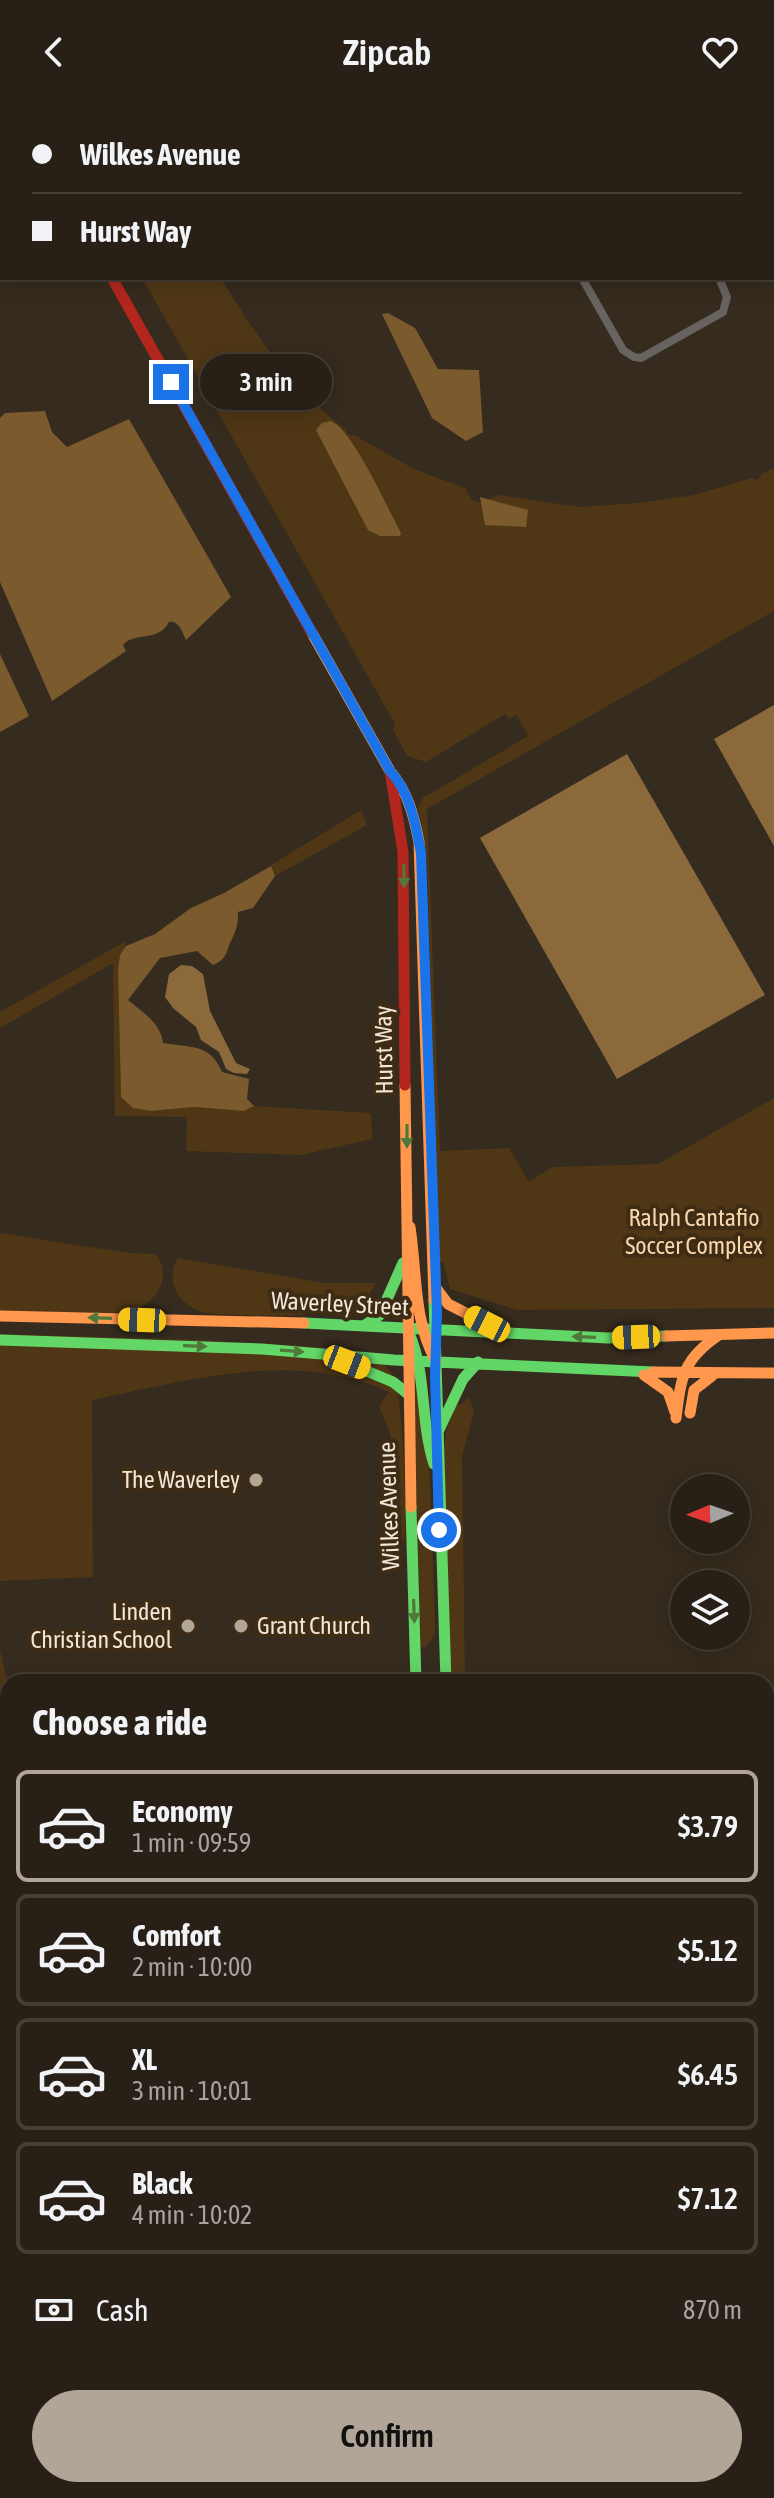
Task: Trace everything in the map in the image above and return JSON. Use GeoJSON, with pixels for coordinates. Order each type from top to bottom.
{"type":"FeatureCollection","features":[{"type":"Feature","properties":{"kind":"main road","name":"Hurst Way"},"geometry":{"type":"LineString","coordinates":[[113,280],[407,798],[421,853],[436,1331]]}},
{"type":"Feature","properties":{"kind":"main road","name":"Hurst Way"},"geometry":{"type":"LineString","coordinates":[[390,771],[403,852],[406,1329]]}},
{"type":"Feature","properties":{"kind":"main road"},"geometry":{"type":"LineString","coordinates":[[405,1203],[415,1253],[422,1330],[429,1352],[436,1361]]}},
{"type":"Feature","properties":{"kind":"main road"},"geometry":{"type":"LineString","coordinates":[[363,1326],[380,1315],[405,1259]]}},
{"type":"Feature","properties":{"kind":"main road"},"geometry":{"type":"LineString","coordinates":[[436,1288],[448,1304],[507,1334]]}},
{"type":"Feature","properties":{"kind":"main road","name":"Waverley Street"},"geometry":{"type":"LineString","coordinates":[[0,1316],[363,1326],[608,1338],[774,1333]]}},
{"type":"Feature","properties":{"kind":"main road","name":"Wilkes Avenue"},"geometry":{"type":"LineString","coordinates":[[406,1329],[412,1361],[408,1394],[416,1674]]}},
{"type":"Feature","properties":{"kind":"main road","name":"Wilkes Avenue"},"geometry":{"type":"LineString","coordinates":[[436,1331],[446,1674]]}},
{"type":"Feature","properties":{"kind":"main road"},"geometry":{"type":"LineString","coordinates":[[640,1373],[668,1392],[676,1418],[682,1374],[693,1352],[721,1334]]}},
{"type":"Feature","properties":{"kind":"main road","name":"Waverley Street"},"geometry":{"type":"LineString","coordinates":[[0,1340],[262,1349],[412,1361],[478,1362],[640,1373],[774,1373]]}},
{"type":"Feature","properties":{"kind":"main road"},"geometry":{"type":"LineString","coordinates":[[322,1353],[393,1382],[408,1394]]}},
{"type":"Feature","properties":{"kind":"main road"},"geometry":{"type":"LineString","coordinates":[[412,1361],[427,1447],[438,1472]]}},
{"type":"Feature","properties":{"kind":"main road"},"geometry":{"type":"LineString","coordinates":[[437,1437],[463,1379],[478,1362]]}},
{"type":"Feature","properties":{"kind":"main road"},"geometry":{"type":"LineString","coordinates":[[690,1413],[691,1392],[697,1384],[714,1375]]}},
{"type":"Feature","properties":{"kind":"street"},"geometry":{"type":"LineString","coordinates":[[583,280],[623,350],[641,358],[723,312],[727,297],[720,280]]}},
{"type":"Feature","properties":{"kind":"green space","name":"Ralph Cantafio Soccer Complex"},"geometry":{"type":"Polygon","coordinates":[[[143,280],[222,280],[276,360],[348,435],[356,436],[414,469],[465,488],[472,500],[482,503],[498,495],[580,507],[638,503],[694,495],[751,478],[757,480],[774,468],[774,611],[427,809],[440,1151],[509,1148],[529,1182],[552,1167],[658,1164],[774,1098],[774,1308],[517,1310],[450,1289],[443,1262],[439,1262],[427,856],[418,806],[423,798],[528,736],[517,715],[509,719],[505,714],[426,762],[407,756],[393,730],[395,724],[143,280]]]}},
{"type":"Feature","properties":{"kind":"green space"},"geometry":{"type":"Polygon","coordinates":[[[361,810],[367,825],[275,876],[271,865],[361,810]]]}},
{"type":"Feature","properties":{"kind":"green space"},"geometry":{"type":"Polygon","coordinates":[[[124,942],[126,946],[120,955],[118,969],[121,1097],[151,1111],[194,1107],[244,1111],[254,1106],[371,1113],[372,1139],[301,1155],[186,1151],[187,1117],[115,1116],[113,963],[0,1028],[0,1012],[124,942]]]}},
{"type":"Feature","properties":{"kind":"green space"},"geometry":{"type":"Polygon","coordinates":[[[0,1233],[129,1253],[155,1254],[161,1263],[162,1281],[159,1290],[146,1304],[128,1313],[0,1311],[0,1233]]]}},
{"type":"Feature","properties":{"kind":"green space"},"geometry":{"type":"Polygon","coordinates":[[[178,1258],[324,1283],[376,1283],[363,1301],[352,1304],[324,1303],[302,1315],[202,1312],[192,1308],[176,1292],[173,1275],[178,1258]]]}},
{"type":"Feature","properties":{"kind":"green space"},"geometry":{"type":"Polygon","coordinates":[[[0,1334],[199,1340],[346,1349],[372,1357],[389,1369],[397,1386],[404,1456],[404,1541],[394,1549],[391,1436],[379,1406],[389,1392],[353,1379],[316,1372],[241,1372],[92,1400],[93,1577],[0,1581],[0,1334]]]}},
{"type":"Feature","properties":{"kind":"green space"},"geometry":{"type":"Polygon","coordinates":[[[413,1369],[426,1369],[435,1633],[426,1647],[421,1647],[413,1369]]]}},
{"type":"Feature","properties":{"kind":"green space"},"geometry":{"type":"Polygon","coordinates":[[[469,1397],[474,1412],[462,1456],[465,1674],[450,1674],[444,1448],[456,1405],[469,1397]]]}},
{"type":"Feature","properties":{"kind":"green space"},"geometry":{"type":"Polygon","coordinates":[[[0,1649],[6,1674],[0,1674],[0,1649]]]}},
{"type":"Feature","properties":{"kind":"shaded area"},"geometry":{"type":"Polygon","coordinates":[[[388,313],[415,328],[438,369],[479,370],[483,432],[466,441],[432,418],[382,314],[388,313]]]}},
{"type":"Feature","properties":{"kind":"shaded area"},"geometry":{"type":"Polygon","coordinates":[[[45,411],[52,432],[67,447],[129,419],[231,597],[186,640],[178,625],[169,622],[153,635],[128,641],[123,645],[126,651],[52,701],[0,582],[0,418],[5,413],[45,411]]]}},
{"type":"Feature","properties":{"kind":"shaded area"},"geometry":{"type":"Polygon","coordinates":[[[330,421],[339,426],[359,453],[400,536],[380,536],[368,530],[316,430],[322,423],[330,421]]]}},
{"type":"Feature","properties":{"kind":"shaded area"},"geometry":{"type":"Polygon","coordinates":[[[480,497],[528,510],[526,527],[485,525],[480,497]]]}},
{"type":"Feature","properties":{"kind":"shaded area"},"geometry":{"type":"Polygon","coordinates":[[[0,654],[29,716],[0,732],[0,654]]]}},
{"type":"Feature","properties":{"kind":"shaded area"},"geometry":{"type":"Polygon","coordinates":[[[774,705],[774,846],[714,739],[774,705]]]}},
{"type":"Feature","properties":{"kind":"shaded area"},"geometry":{"type":"Polygon","coordinates":[[[627,754],[765,995],[617,1079],[480,838],[627,754]]]}},
{"type":"Feature","properties":{"kind":"shaded area"},"geometry":{"type":"Polygon","coordinates":[[[271,866],[275,876],[253,908],[238,912],[236,929],[222,960],[213,965],[197,951],[160,958],[128,1000],[155,1024],[163,1043],[198,1048],[212,1056],[222,1072],[249,1079],[247,1099],[254,1106],[244,1111],[194,1107],[151,1111],[133,1108],[121,1097],[120,955],[126,946],[155,934],[191,908],[271,866]]]}},
{"type":"Feature","properties":{"kind":"shaded area"},"geometry":{"type":"Polygon","coordinates":[[[181,965],[192,966],[203,974],[210,1011],[236,1063],[250,1069],[247,1074],[226,1069],[219,1052],[201,1040],[196,1027],[165,997],[169,974],[181,965]]]}},
{"type":"Feature","properties":{"kind":"traffic: fast"},"geometry":{"type":"LineString","coordinates":[[365,1325],[380,1315],[403,1263]]}},
{"type":"Feature","properties":{"kind":"traffic: fast"},"geometry":{"type":"LineString","coordinates":[[434,1300],[446,1674]]}},
{"type":"Feature","properties":{"kind":"traffic: fast"},"geometry":{"type":"LineString","coordinates":[[304,1323],[608,1338],[666,1336]]}},
{"type":"Feature","properties":{"kind":"traffic: fast"},"geometry":{"type":"LineString","coordinates":[[409,1333],[419,1365],[434,1464]]}},
{"type":"Feature","properties":{"kind":"traffic: fast"},"geometry":{"type":"LineString","coordinates":[[0,1340],[262,1349],[394,1360],[653,1372]]}},
{"type":"Feature","properties":{"kind":"traffic: fast"},"geometry":{"type":"LineString","coordinates":[[338,1359],[393,1382],[408,1394]]}},
{"type":"Feature","properties":{"kind":"traffic: fast"},"geometry":{"type":"LineString","coordinates":[[438,1432],[463,1379],[478,1362]]}},
{"type":"Feature","properties":{"kind":"traffic: fast"},"geometry":{"type":"LineString","coordinates":[[411,1507],[416,1674]]}},
{"type":"Feature","properties":{"kind":"traffic: slow"},"geometry":{"type":"LineString","coordinates":[[312,633],[406,796],[419,842],[434,1300]]}},
{"type":"Feature","properties":{"kind":"traffic: slow"},"geometry":{"type":"LineString","coordinates":[[405,1085],[411,1507]]}},
{"type":"Feature","properties":{"kind":"traffic: slow"},"geometry":{"type":"LineString","coordinates":[[410,1227],[423,1329],[436,1361]]}},
{"type":"Feature","properties":{"kind":"traffic: slow"},"geometry":{"type":"LineString","coordinates":[[436,1288],[448,1304],[503,1332]]}},
{"type":"Feature","properties":{"kind":"traffic: slow"},"geometry":{"type":"LineString","coordinates":[[0,1316],[304,1323]]}},
{"type":"Feature","properties":{"kind":"traffic: slow"},"geometry":{"type":"LineString","coordinates":[[666,1336],[774,1333]]}},
{"type":"Feature","properties":{"kind":"traffic: slow"},"geometry":{"type":"LineString","coordinates":[[676,1418],[686,1370],[698,1352],[719,1335]]}},
{"type":"Feature","properties":{"kind":"traffic: slow"},"geometry":{"type":"LineString","coordinates":[[653,1372],[774,1373]]}},
{"type":"Feature","properties":{"kind":"traffic: slow"},"geometry":{"type":"LineString","coordinates":[[644,1375],[668,1392],[675,1412]]}},
{"type":"Feature","properties":{"kind":"traffic: slow"},"geometry":{"type":"LineString","coordinates":[[690,1413],[694,1390],[712,1376]]}},
{"type":"Feature","properties":{"kind":"traffic: jam"},"geometry":{"type":"LineString","coordinates":[[113,280],[312,633]]}},
{"type":"Feature","properties":{"kind":"traffic: jam"},"geometry":{"type":"LineString","coordinates":[[390,771],[403,852],[405,1085]]}},
{"type":"Feature","properties":{"kind":"place","name":"The Waverley"},"geometry":{"type":"Point","coordinates":[256,1480]}},
{"type":"Feature","properties":{"kind":"place","name":"Linden Christian School"},"geometry":{"type":"Point","coordinates":[188,1626]}},
{"type":"Feature","properties":{"kind":"place","name":"Grant Church"},"geometry":{"type":"Point","coordinates":[241,1626]}},
{"type":"Feature","properties":{"kind":"route"},"geometry":{"type":"LineString","coordinates":[[171,382],[390,771],[398,780],[407,798],[418,836],[437,1313],[435,1376],[439,1530]]}}]}
